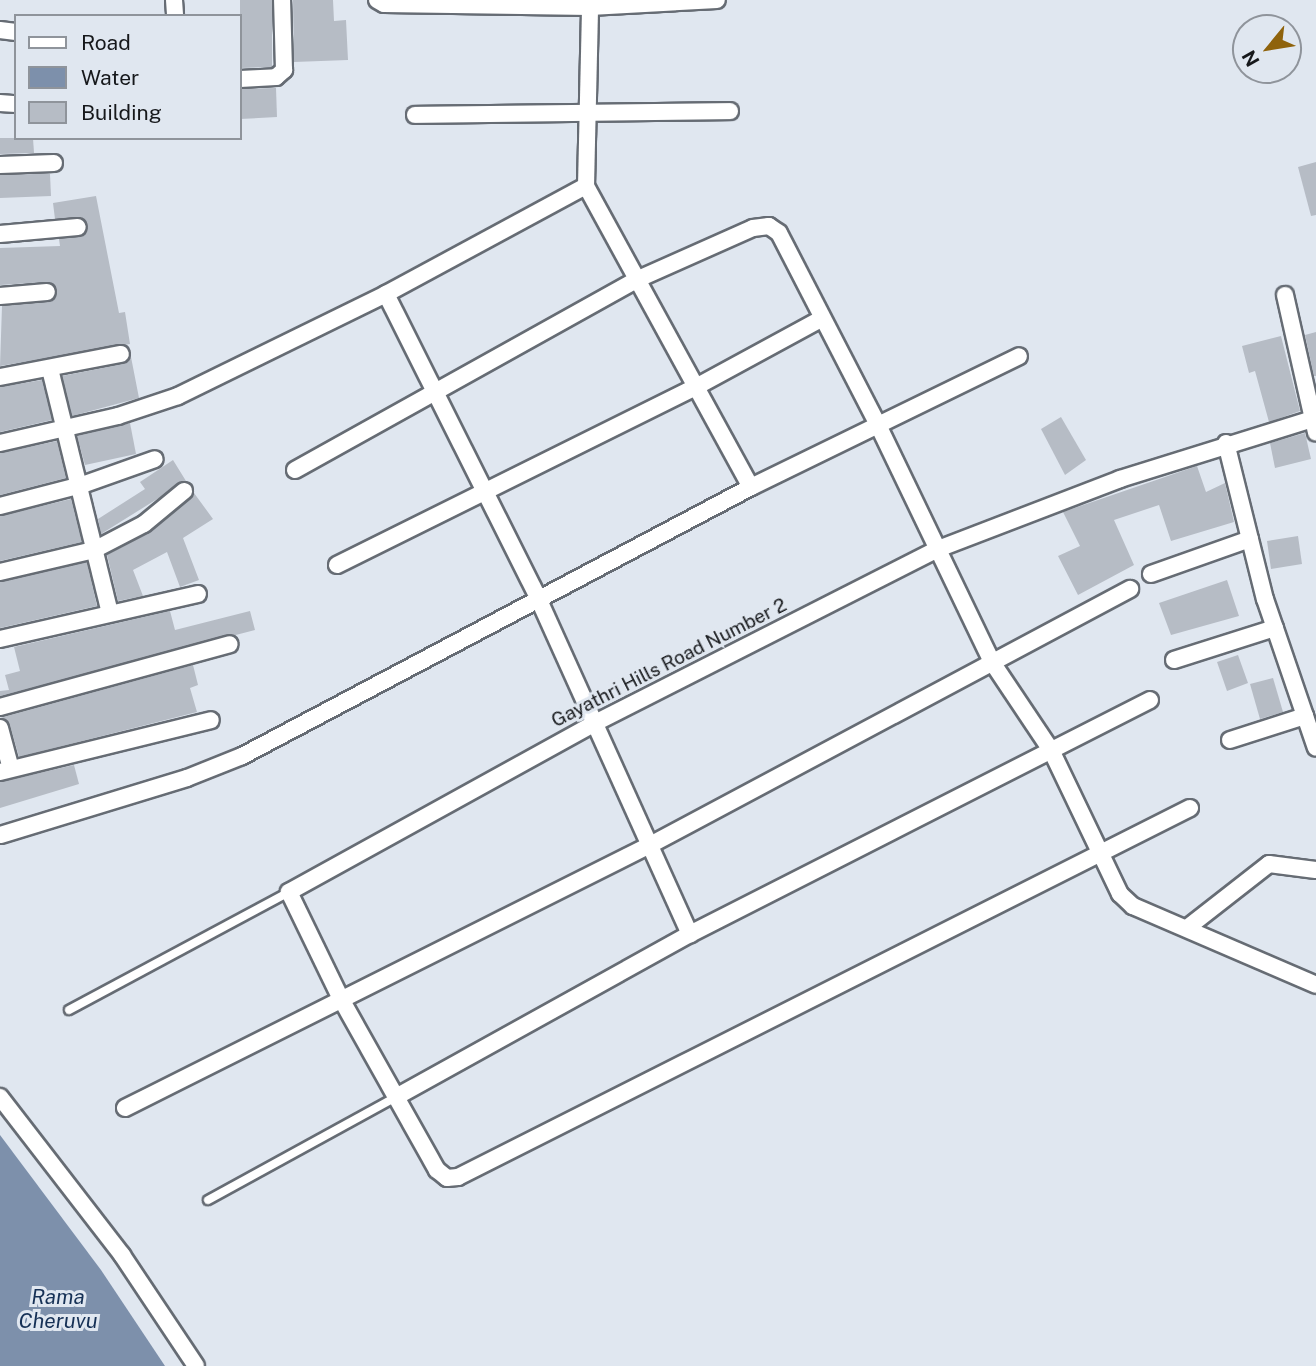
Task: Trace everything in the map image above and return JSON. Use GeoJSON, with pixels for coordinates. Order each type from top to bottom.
{"type":"FeatureCollection","features":[{"type":"Feature","properties":{"kind":"street"},"geometry":{"type":"LineString","coordinates":[[242,79],[276,77],[284,70],[282,0]]}},
{"type":"Feature","properties":{"kind":"street"},"geometry":{"type":"LineString","coordinates":[[377,0],[384,4],[590,7],[717,0]]}},
{"type":"Feature","properties":{"kind":"street"},"geometry":{"type":"LineString","coordinates":[[590,7],[586,187],[751,487]]}},
{"type":"Feature","properties":{"kind":"street"},"geometry":{"type":"LineString","coordinates":[[415,115],[730,111]]}},
{"type":"Feature","properties":{"kind":"street"},"geometry":{"type":"LineString","coordinates":[[0,164],[54,163]]}},
{"type":"Feature","properties":{"kind":"street"},"geometry":{"type":"LineString","coordinates":[[0,443],[178,396],[386,294],[586,187]]}},
{"type":"Feature","properties":{"kind":"street"},"geometry":{"type":"LineString","coordinates":[[295,470],[636,279],[753,228],[769,226],[779,233],[878,425],[992,662],[1051,750],[1127,902],[1316,985]]}},
{"type":"Feature","properties":{"kind":"street"},"geometry":{"type":"LineString","coordinates":[[0,234],[78,227]]}},
{"type":"Feature","properties":{"kind":"street"},"geometry":{"type":"LineString","coordinates":[[0,296],[47,292]]}},
{"type":"Feature","properties":{"kind":"street"},"geometry":{"type":"LineString","coordinates":[[386,294],[539,600],[652,844],[690,934]]}},
{"type":"Feature","properties":{"kind":"street"},"geometry":{"type":"LineString","coordinates":[[1285,295],[1315,423]]}},
{"type":"Feature","properties":{"kind":"street"},"geometry":{"type":"LineString","coordinates":[[337,565],[694,387],[821,319]]}},
{"type":"Feature","properties":{"kind":"street"},"geometry":{"type":"LineString","coordinates":[[0,377],[121,354]]}},
{"type":"Feature","properties":{"kind":"street"},"geometry":{"type":"LineString","coordinates":[[0,835],[187,778],[242,756],[751,487],[1019,356]]}},
{"type":"Feature","properties":{"kind":"street"},"geometry":{"type":"LineString","coordinates":[[50,369],[82,485],[110,614]]}},
{"type":"Feature","properties":{"kind":"street","name":"Gayathri Hills Road Number 2"},"geometry":{"type":"LineString","coordinates":[[289,892],[595,723],[939,549],[1226,443],[1315,423]]}},
{"type":"Feature","properties":{"kind":"street"},"geometry":{"type":"LineString","coordinates":[[1226,443],[1275,628],[1316,748]]}},
{"type":"Feature","properties":{"kind":"street"},"geometry":{"type":"LineString","coordinates":[[0,506],[82,485],[155,459]]}},
{"type":"Feature","properties":{"kind":"street"},"geometry":{"type":"LineString","coordinates":[[0,572],[94,550],[144,524],[184,491]]}},
{"type":"Feature","properties":{"kind":"street"},"geometry":{"type":"LineString","coordinates":[[1151,574],[1250,539]]}},
{"type":"Feature","properties":{"kind":"street"},"geometry":{"type":"LineString","coordinates":[[125,1108],[652,844],[1130,589]]}},
{"type":"Feature","properties":{"kind":"street"},"geometry":{"type":"LineString","coordinates":[[0,639],[198,594]]}},
{"type":"Feature","properties":{"kind":"street"},"geometry":{"type":"LineString","coordinates":[[1174,660],[1275,628]]}},
{"type":"Feature","properties":{"kind":"street"},"geometry":{"type":"LineString","coordinates":[[0,707],[230,644]]}},
{"type":"Feature","properties":{"kind":"street"},"geometry":{"type":"LineString","coordinates":[[396,1097],[690,934],[1150,700]]}},
{"type":"Feature","properties":{"kind":"street"},"geometry":{"type":"LineString","coordinates":[[1230,740],[1305,716]]}},
{"type":"Feature","properties":{"kind":"street"},"geometry":{"type":"LineString","coordinates":[[0,728],[6,771],[211,720]]}},
{"type":"Feature","properties":{"kind":"street"},"geometry":{"type":"LineString","coordinates":[[289,892],[341,999],[437,1170],[447,1178],[458,1177],[1100,849],[1190,807]]}},
{"type":"Feature","properties":{"kind":"street"},"geometry":{"type":"LineString","coordinates":[[1186,928],[1269,864],[1316,870]]}},
{"type":"Feature","properties":{"kind":"street"},"geometry":{"type":"LineString","coordinates":[[0,1097],[122,1255],[196,1366]]}},
{"type":"Feature","properties":{"kind":"lane","name":"Gayathri Hills Road Number 2"},"geometry":{"type":"LineString","coordinates":[[69,1010],[289,892]]}},
{"type":"Feature","properties":{"kind":"lane"},"geometry":{"type":"LineString","coordinates":[[208,1200],[396,1097]]}},
{"type":"Feature","properties":{"kind":"water","name":"Rama Cheruvu"},"geometry":{"type":"Polygon","coordinates":[[[0,1135],[101,1270],[165,1366],[0,1366],[0,1135]]]}},
{"type":"Feature","properties":{"kind":"building"},"geometry":{"type":"Polygon","coordinates":[[[240,0],[272,0],[272,67],[242,68],[240,0]]]}},
{"type":"Feature","properties":{"kind":"building"},"geometry":{"type":"Polygon","coordinates":[[[293,0],[333,0],[334,21],[346,20],[348,60],[294,62],[293,0]]]}},
{"type":"Feature","properties":{"kind":"building"},"geometry":{"type":"Polygon","coordinates":[[[276,88],[277,117],[242,119],[242,89],[276,88]]]}},
{"type":"Feature","properties":{"kind":"building"},"geometry":{"type":"Polygon","coordinates":[[[0,138],[33,140],[34,153],[0,154],[0,138]]]}},
{"type":"Feature","properties":{"kind":"building"},"geometry":{"type":"Polygon","coordinates":[[[1316,162],[1316,215],[1311,216],[1298,167],[1316,162]]]}},
{"type":"Feature","properties":{"kind":"building"},"geometry":{"type":"Polygon","coordinates":[[[50,174],[51,196],[0,198],[0,175],[50,174]]]}},
{"type":"Feature","properties":{"kind":"building"},"geometry":{"type":"Polygon","coordinates":[[[96,196],[119,313],[125,312],[130,344],[0,366],[2,306],[49,302],[57,292],[47,282],[0,285],[0,248],[60,246],[59,239],[83,236],[86,220],[55,219],[53,203],[96,196]]]}},
{"type":"Feature","properties":{"kind":"building"},"geometry":{"type":"Polygon","coordinates":[[[1316,332],[1316,376],[1314,376],[1305,335],[1316,332]]]}},
{"type":"Feature","properties":{"kind":"building"},"geometry":{"type":"Polygon","coordinates":[[[1281,336],[1300,411],[1269,422],[1255,371],[1249,373],[1242,346],[1281,336]]]}},
{"type":"Feature","properties":{"kind":"building"},"geometry":{"type":"Polygon","coordinates":[[[131,357],[139,398],[72,416],[62,376],[123,364],[131,357]]]}},
{"type":"Feature","properties":{"kind":"building"},"geometry":{"type":"Polygon","coordinates":[[[42,380],[52,420],[0,432],[0,387],[42,380]]]}},
{"type":"Feature","properties":{"kind":"building"},"geometry":{"type":"Polygon","coordinates":[[[1061,417],[1086,460],[1065,475],[1041,429],[1061,417]]]}},
{"type":"Feature","properties":{"kind":"building"},"geometry":{"type":"Polygon","coordinates":[[[130,423],[136,454],[85,465],[77,436],[130,423]]]}},
{"type":"Feature","properties":{"kind":"building"},"geometry":{"type":"Polygon","coordinates":[[[1305,433],[1311,459],[1275,468],[1270,443],[1305,433]]]}},
{"type":"Feature","properties":{"kind":"building"},"geometry":{"type":"Polygon","coordinates":[[[57,441],[66,478],[0,495],[0,453],[57,441]]]}},
{"type":"Feature","properties":{"kind":"building"},"geometry":{"type":"Polygon","coordinates":[[[173,460],[186,481],[101,534],[98,519],[145,489],[140,482],[173,460]]]}},
{"type":"Feature","properties":{"kind":"building"},"geometry":{"type":"Polygon","coordinates":[[[1197,466],[1206,492],[1225,483],[1234,522],[1171,541],[1159,505],[1114,520],[1134,565],[1078,595],[1058,556],[1080,546],[1063,512],[1197,466]]]}},
{"type":"Feature","properties":{"kind":"building"},"geometry":{"type":"Polygon","coordinates":[[[194,493],[213,519],[183,538],[199,580],[180,587],[167,552],[133,570],[143,596],[118,601],[107,555],[150,532],[194,493]]]}},
{"type":"Feature","properties":{"kind":"building"},"geometry":{"type":"Polygon","coordinates":[[[71,499],[82,542],[0,561],[0,516],[71,499]]]}},
{"type":"Feature","properties":{"kind":"building"},"geometry":{"type":"Polygon","coordinates":[[[1298,536],[1302,564],[1271,569],[1267,541],[1298,536]]]}},
{"type":"Feature","properties":{"kind":"building"},"geometry":{"type":"Polygon","coordinates":[[[87,562],[97,606],[0,628],[0,582],[87,562]]]}},
{"type":"Feature","properties":{"kind":"building"},"geometry":{"type":"Polygon","coordinates":[[[1227,580],[1239,616],[1171,635],[1159,603],[1227,580]]]}},
{"type":"Feature","properties":{"kind":"building"},"geometry":{"type":"Polygon","coordinates":[[[170,611],[175,630],[250,611],[255,630],[0,696],[0,691],[9,690],[5,675],[20,671],[14,647],[170,611]]]}},
{"type":"Feature","properties":{"kind":"building"},"geometry":{"type":"Polygon","coordinates":[[[1238,655],[1248,683],[1227,691],[1217,662],[1238,655]]]}},
{"type":"Feature","properties":{"kind":"building"},"geometry":{"type":"Polygon","coordinates":[[[193,665],[198,685],[190,688],[197,712],[19,757],[10,725],[0,718],[193,665]]]}},
{"type":"Feature","properties":{"kind":"building"},"geometry":{"type":"Polygon","coordinates":[[[1273,678],[1283,712],[1260,719],[1250,684],[1273,678]]]}},
{"type":"Feature","properties":{"kind":"building"},"geometry":{"type":"Polygon","coordinates":[[[74,765],[79,784],[0,808],[0,782],[74,765]]]}}]}
